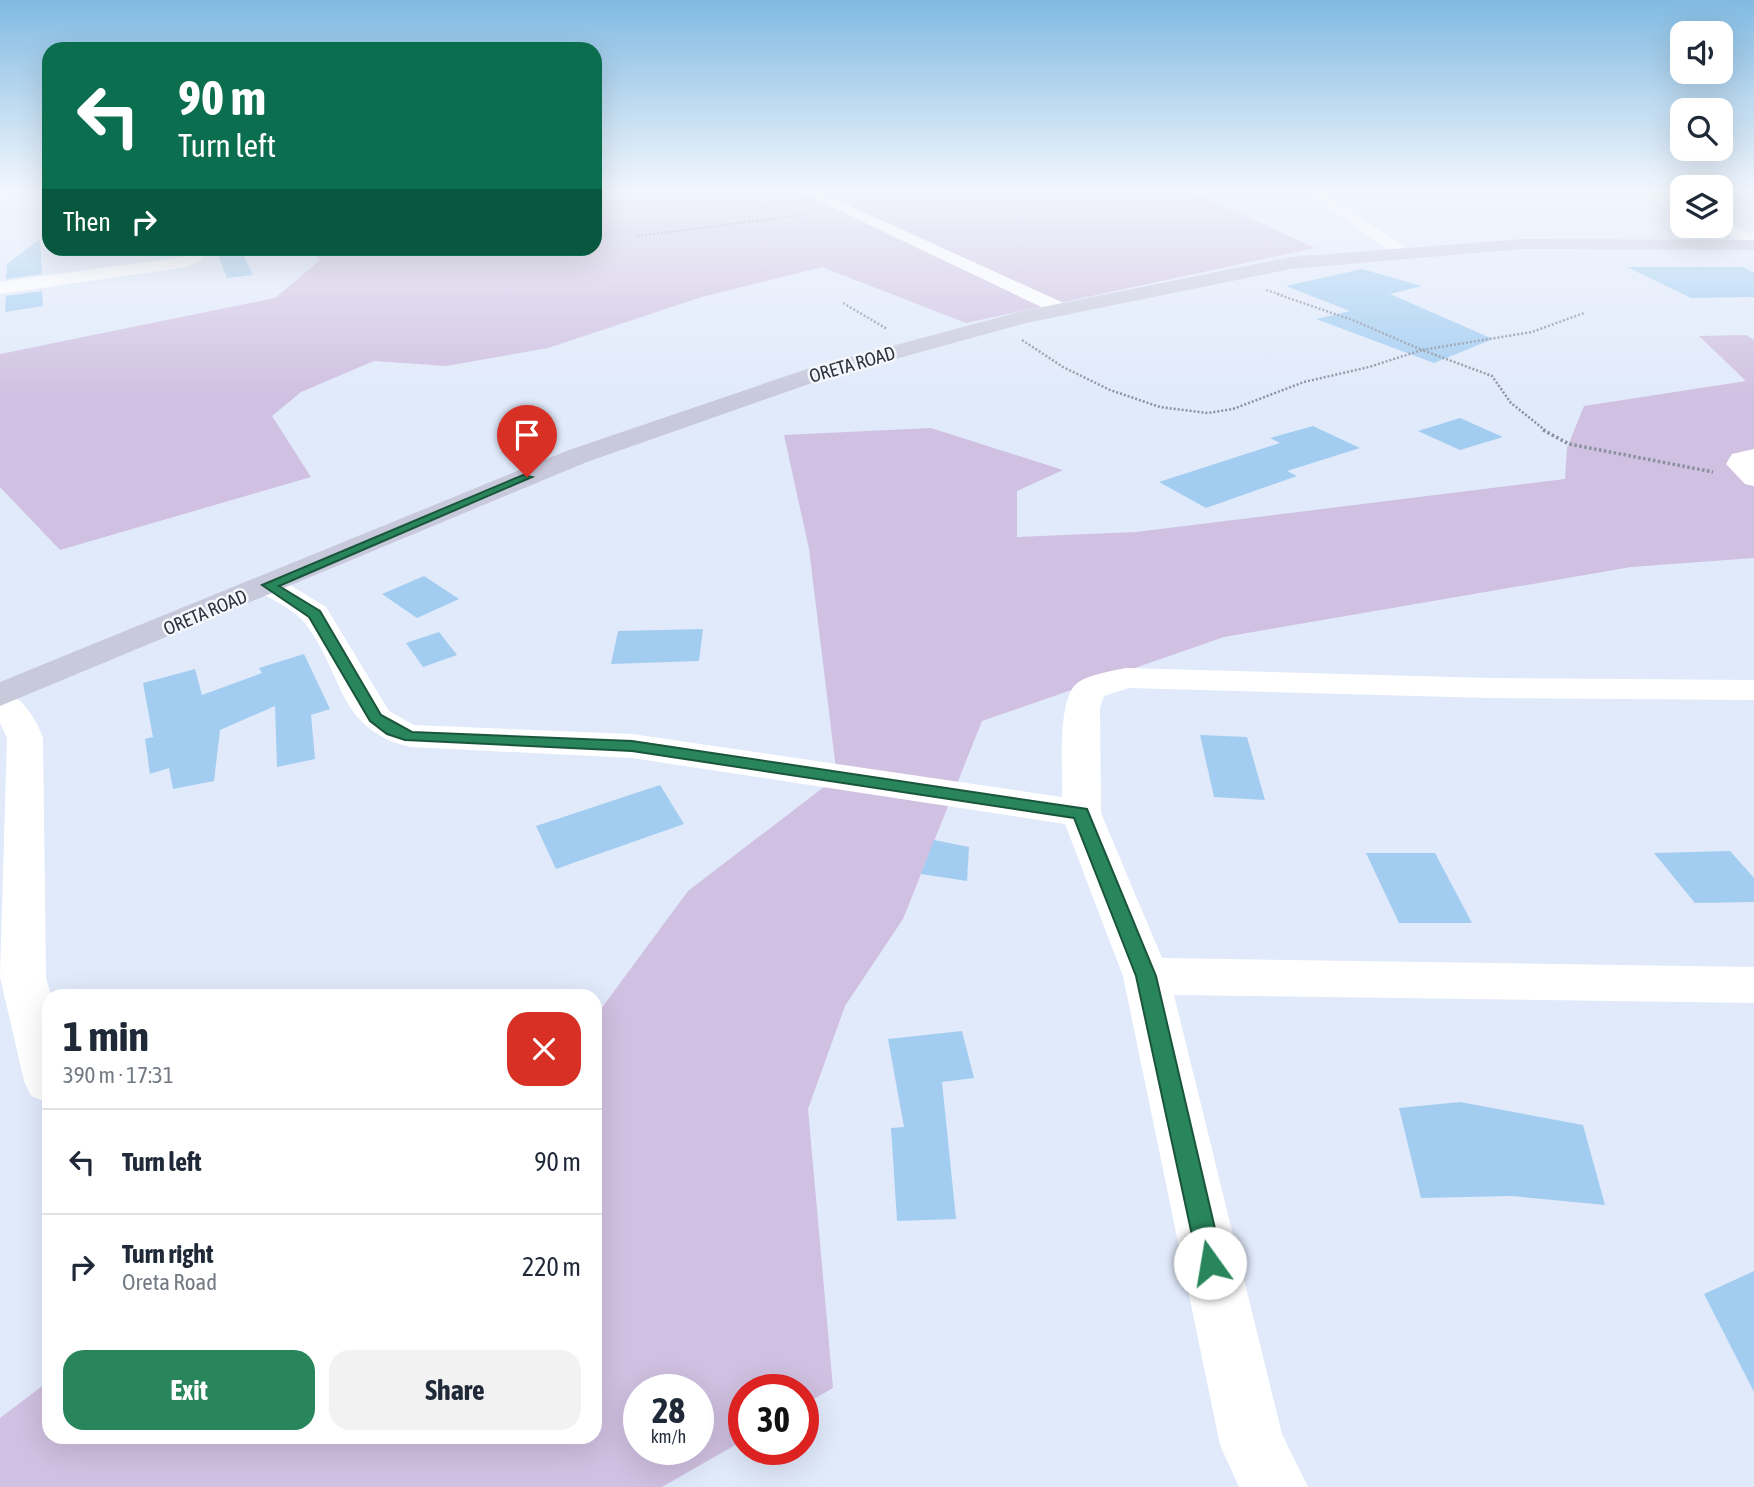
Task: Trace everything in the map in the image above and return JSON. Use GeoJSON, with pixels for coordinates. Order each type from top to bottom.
{"type":"FeatureCollection","features":[{"type":"Feature","properties":{"kind":"street"},"geometry":{"type":"LineString","coordinates":[[0,288],[187,262],[194,258]]}},
{"type":"Feature","properties":{"kind":"street"},"geometry":{"type":"LineString","coordinates":[[959,258],[1061,309]]}},
{"type":"Feature","properties":{"kind":"street","name":"ORETA ROAD"},"geometry":{"type":"LineString","coordinates":[[0,695],[578,456],[818,373],[999,323],[1061,309],[1226,274],[1338,258]]}},
{"type":"Feature","properties":{"kind":"street"},"geometry":{"type":"LineString","coordinates":[[269,585],[315,614],[375,718],[393,730],[410,736],[632,746],[1081,813]]}},
{"type":"Feature","properties":{"kind":"street"},"geometry":{"type":"LineString","coordinates":[[1275,1487],[1252,1445],[1146,976],[1081,813],[1082,708],[1089,690],[1126,678],[1199,677],[1489,688],[1754,690]]}},
{"type":"Feature","properties":{"kind":"street"},"geometry":{"type":"LineString","coordinates":[[0,700],[21,726],[25,738],[12,984],[42,1063]]}},
{"type":"Feature","properties":{"kind":"street"},"geometry":{"type":"LineString","coordinates":[[1146,976],[1754,985]]}},
{"type":"Feature","properties":{"kind":"path"},"geometry":{"type":"LineString","coordinates":[[1226,274],[1355,321],[1492,376],[1511,403],[1540,428],[1569,444],[1699,470],[1753,470]]}},
{"type":"Feature","properties":{"kind":"path"},"geometry":{"type":"LineString","coordinates":[[843,303],[880,326],[921,345]]}},
{"type":"Feature","properties":{"kind":"path"},"geometry":{"type":"LineString","coordinates":[[999,323],[1072,373],[1175,410],[1210,413],[1267,398],[1305,382],[1380,365],[1422,350],[1532,332],[1555,321],[1584,313]]}},
{"type":"Feature","properties":{"kind":"shaded area"},"geometry":{"type":"Polygon","coordinates":[[[319,258],[1267,258],[966,323],[822,267],[702,297],[548,348],[446,366],[374,361],[301,392],[272,416],[311,477],[60,550],[0,487],[0,354],[275,298],[320,260],[319,258]]]}},
{"type":"Feature","properties":{"kind":"shaded area"},"geometry":{"type":"Polygon","coordinates":[[[1746,335],[1754,340],[1754,558],[1631,567],[1224,637],[982,721],[903,919],[845,1006],[808,1109],[833,1388],[819,1396],[819,1374],[728,1374],[728,1449],[714,1457],[714,1374],[623,1374],[623,1465],[700,1465],[662,1487],[0,1487],[0,1418],[42,1386],[42,1444],[602,1444],[602,1008],[688,891],[837,777],[809,549],[784,435],[931,428],[1063,470],[1017,491],[1017,537],[1136,532],[1565,479],[1567,448],[1584,406],[1746,381],[1699,336],[1746,335]]]}},
{"type":"Feature","properties":{"kind":"building"},"geometry":{"type":"Polygon","coordinates":[[[14,258],[41,258],[42,274],[6,279],[7,264],[14,258]]]}},
{"type":"Feature","properties":{"kind":"building"},"geometry":{"type":"Polygon","coordinates":[[[219,258],[245,258],[253,275],[227,278],[219,258]]]}},
{"type":"Feature","properties":{"kind":"building"},"geometry":{"type":"Polygon","coordinates":[[[1627,267],[1743,267],[1754,273],[1754,297],[1691,298],[1627,267]]]}},
{"type":"Feature","properties":{"kind":"building"},"geometry":{"type":"Polygon","coordinates":[[[1362,269],[1422,286],[1390,294],[1493,339],[1434,363],[1316,319],[1350,311],[1286,286],[1362,269]]]}},
{"type":"Feature","properties":{"kind":"building"},"geometry":{"type":"Polygon","coordinates":[[[42,291],[43,306],[5,312],[6,296],[42,291]]]}},
{"type":"Feature","properties":{"kind":"building"},"geometry":{"type":"Polygon","coordinates":[[[1460,418],[1503,437],[1460,450],[1418,431],[1460,418]]]}},
{"type":"Feature","properties":{"kind":"building"},"geometry":{"type":"Polygon","coordinates":[[[1313,426],[1360,448],[1287,471],[1297,476],[1206,508],[1159,482],[1280,443],[1270,438],[1313,426]]]}},
{"type":"Feature","properties":{"kind":"building"},"geometry":{"type":"Polygon","coordinates":[[[424,576],[459,599],[417,618],[382,594],[424,576]]]}},
{"type":"Feature","properties":{"kind":"building"},"geometry":{"type":"Polygon","coordinates":[[[703,629],[699,661],[611,664],[618,631],[703,629]]]}},
{"type":"Feature","properties":{"kind":"building"},"geometry":{"type":"Polygon","coordinates":[[[439,632],[457,655],[423,667],[406,643],[439,632]]]}},
{"type":"Feature","properties":{"kind":"building"},"geometry":{"type":"Polygon","coordinates":[[[304,654],[330,709],[311,715],[315,759],[277,767],[275,706],[220,730],[214,781],[173,789],[169,768],[150,774],[145,739],[153,737],[143,683],[195,669],[202,695],[262,673],[259,668],[304,654]]]}},
{"type":"Feature","properties":{"kind":"building"},"geometry":{"type":"Polygon","coordinates":[[[1200,735],[1247,737],[1265,800],[1214,797],[1200,735]]]}},
{"type":"Feature","properties":{"kind":"building"},"geometry":{"type":"Polygon","coordinates":[[[660,785],[684,824],[556,869],[536,826],[660,785]]]}},
{"type":"Feature","properties":{"kind":"building"},"geometry":{"type":"Polygon","coordinates":[[[934,840],[969,847],[967,881],[921,874],[934,840]]]}},
{"type":"Feature","properties":{"kind":"building"},"geometry":{"type":"Polygon","coordinates":[[[1730,851],[1754,878],[1754,902],[1695,903],[1654,853],[1730,851]]]}},
{"type":"Feature","properties":{"kind":"building"},"geometry":{"type":"Polygon","coordinates":[[[1366,853],[1435,853],[1472,923],[1399,923],[1366,853]]]}},
{"type":"Feature","properties":{"kind":"building"},"geometry":{"type":"Polygon","coordinates":[[[962,1031],[974,1078],[942,1082],[956,1219],[897,1221],[891,1128],[904,1127],[888,1039],[962,1031]]]}},
{"type":"Feature","properties":{"kind":"building"},"geometry":{"type":"Polygon","coordinates":[[[1460,1102],[1583,1125],[1605,1205],[1512,1196],[1421,1198],[1399,1108],[1460,1102]]]}},
{"type":"Feature","properties":{"kind":"building"},"geometry":{"type":"Polygon","coordinates":[[[1754,1271],[1754,1392],[1704,1294],[1754,1271]]]}},
{"type":"Feature","properties":{"kind":"route"},"geometry":{"type":"LineString","coordinates":[[527,477],[269,585],[315,614],[350,679],[375,718],[393,730],[410,736],[632,746],[1081,813],[1146,976],[1210,1263]]}}]}
